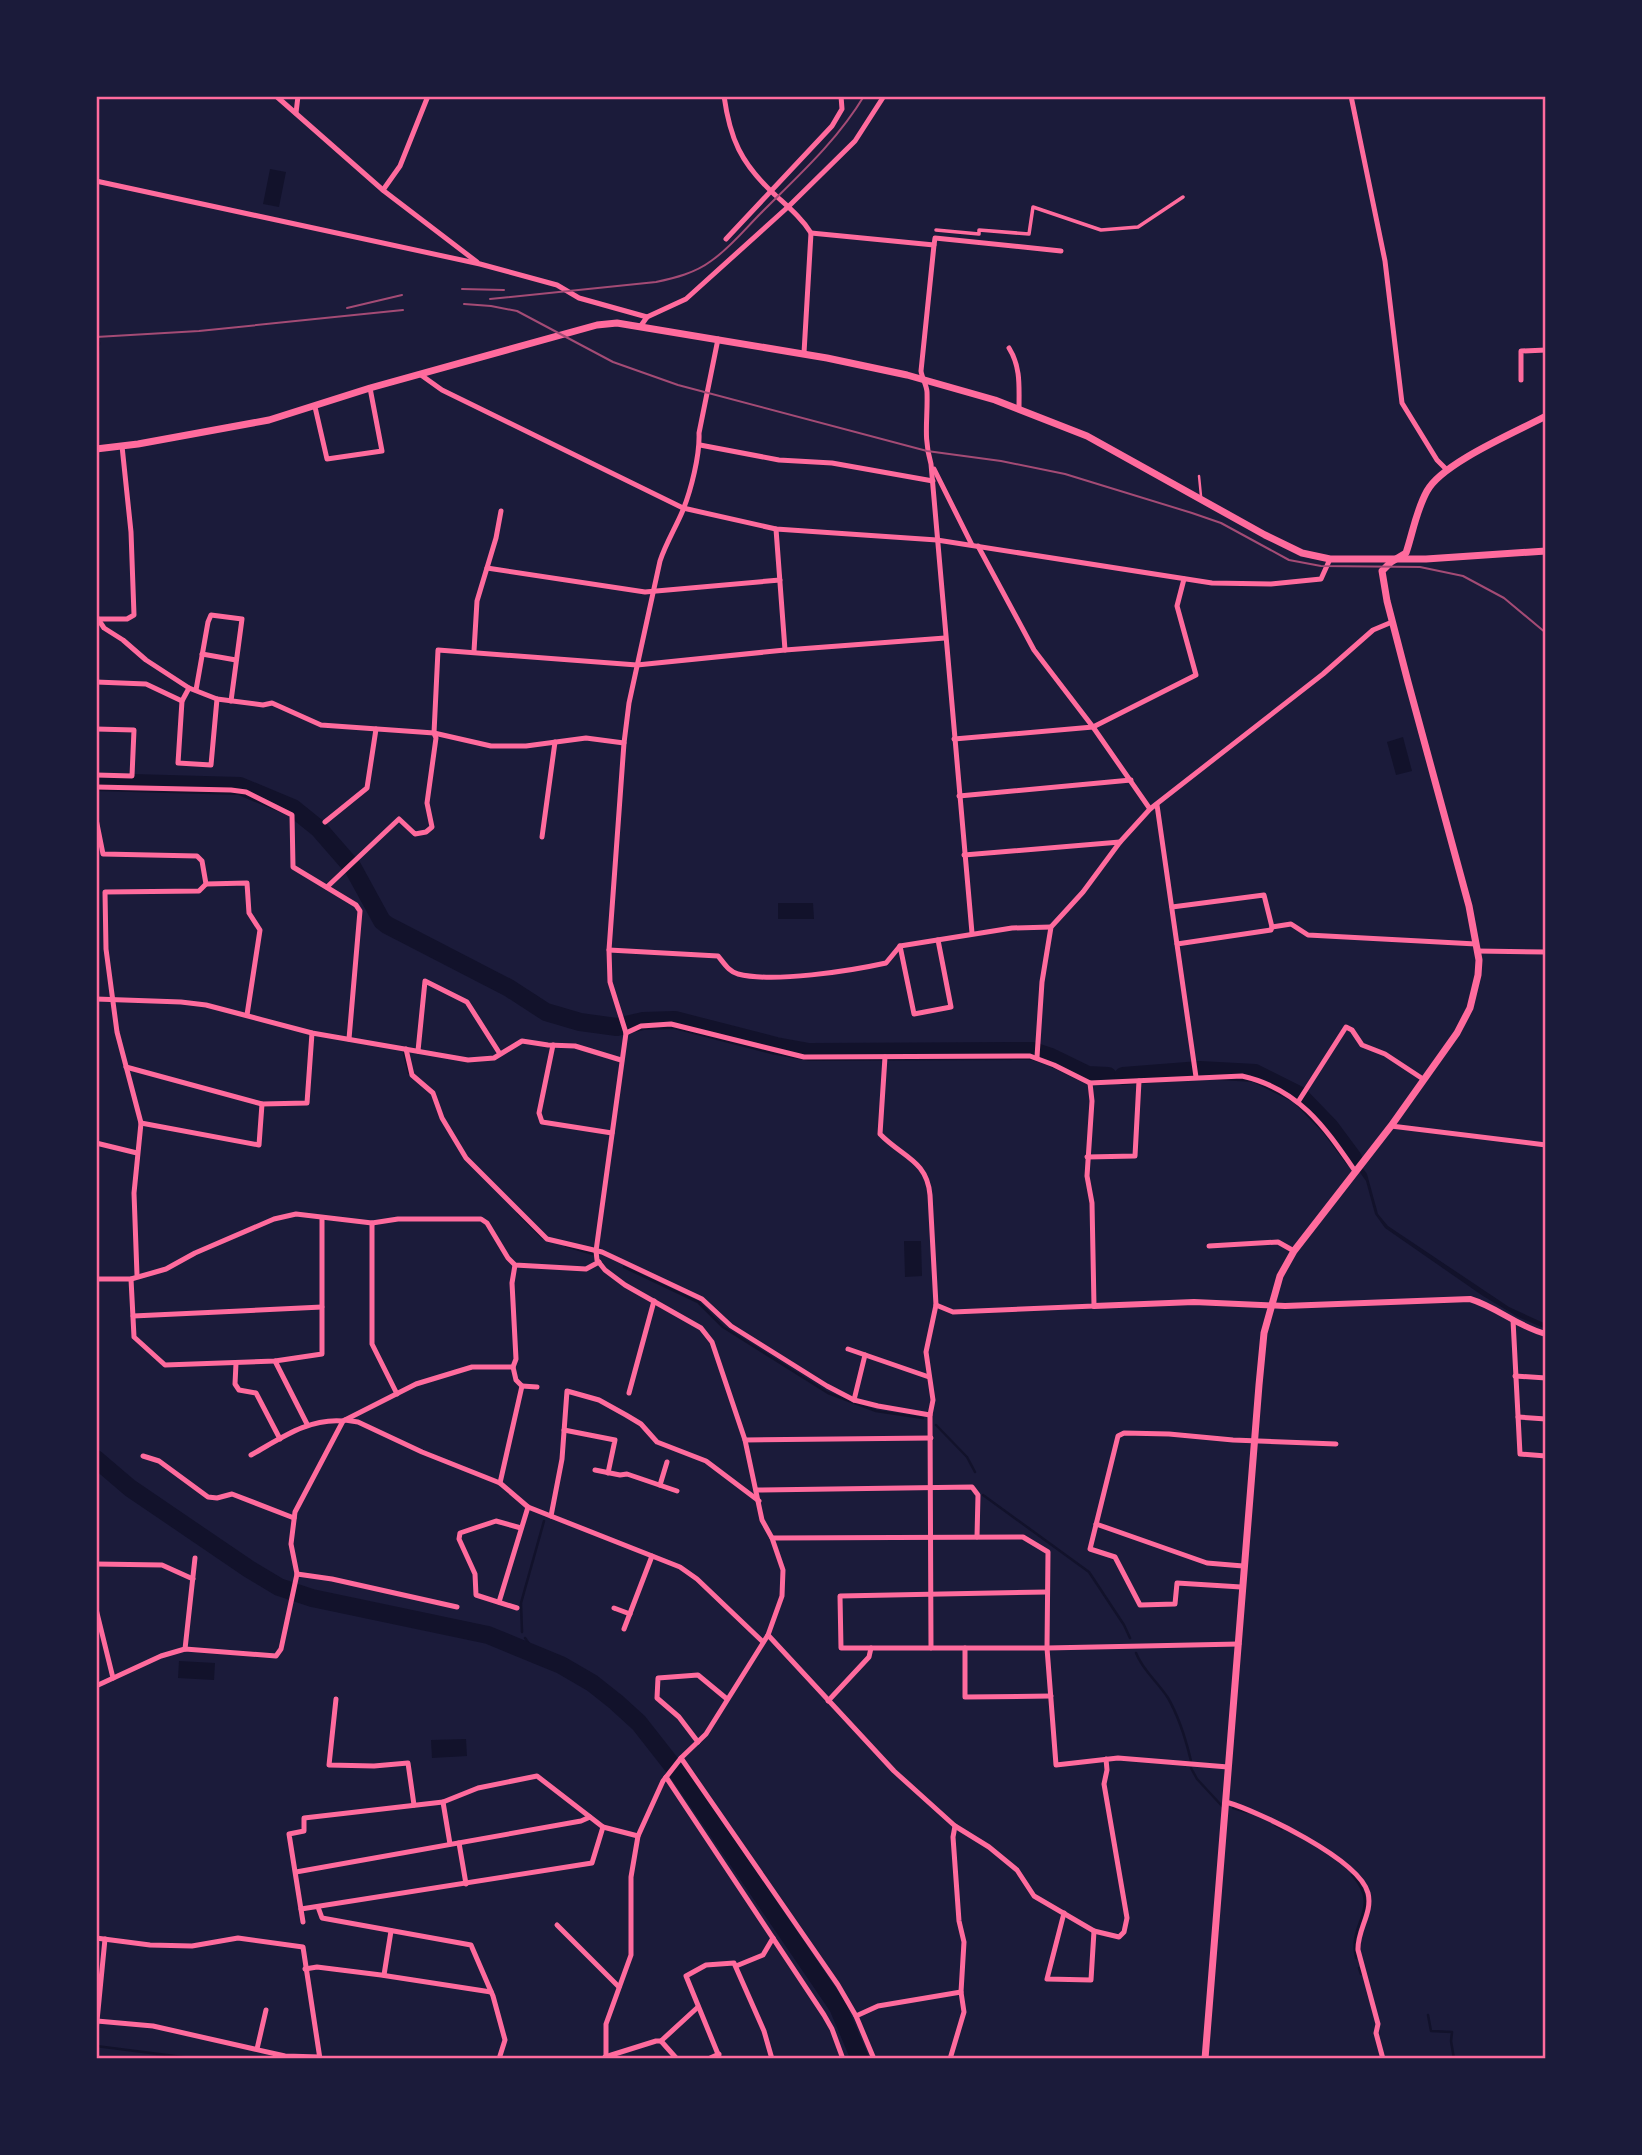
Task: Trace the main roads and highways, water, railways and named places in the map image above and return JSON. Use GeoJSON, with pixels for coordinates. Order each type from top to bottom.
{"type":"FeatureCollection","features":[{"type":"Feature","properties":{"kind":"main road"},"geometry":{"type":"LineString","coordinates":[[96,449],[257,423],[370,388],[597,325],[628,324],[804,353],[907,375],[1019,408],[1087,436],[1289,547],[1316,557],[1396,559],[1546,551]]}},
{"type":"Feature","properties":{"kind":"main road"},"geometry":{"type":"LineString","coordinates":[[1205,2059],[1239,1644],[1241,1587],[1264,1333],[1270,1305],[1280,1276],[1294,1251],[1391,1126],[1457,1033],[1470,1008],[1478,975],[1477,948],[1467,898],[1392,622],[1382,571],[1406,553],[1415,517],[1429,488],[1447,470],[1546,416]]}},
{"type":"Feature","properties":{"kind":"waterway"},"geometry":{"type":"LineString","coordinates":[[96,329],[99,343],[96,368]]}},
{"type":"Feature","properties":{"kind":"waterway"},"geometry":{"type":"LineString","coordinates":[[96,782],[240,786],[293,808],[319,829],[353,868],[382,921],[387,925],[509,988],[546,1012],[580,1022],[617,1027],[643,1021],[675,1020],[809,1052],[1033,1051],[1088,1075],[1108,1076]]}},
{"type":"Feature","properties":{"kind":"waterway"},"geometry":{"type":"LineString","coordinates":[[404,1053],[409,1073]]}},
{"type":"Feature","properties":{"kind":"waterway"},"geometry":{"type":"LineString","coordinates":[[1123,1076],[1200,1070],[1255,1073],[1299,1095],[1330,1127],[1353,1158]]}},
{"type":"Feature","properties":{"kind":"waterway"},"geometry":{"type":"LineString","coordinates":[[518,1213],[543,1238]]}},
{"type":"Feature","properties":{"kind":"waterway"},"geometry":{"type":"LineString","coordinates":[[566,1246],[593,1254]]}},
{"type":"Feature","properties":{"kind":"waterway"},"geometry":{"type":"LineString","coordinates":[[624,1267],[698,1302],[723,1327],[828,1393],[876,1411],[923,1418]]}},
{"type":"Feature","properties":{"kind":"waterway"},"geometry":{"type":"LineString","coordinates":[[936,1425],[967,1457],[975,1472]]}},
{"type":"Feature","properties":{"kind":"waterway"},"geometry":{"type":"LineString","coordinates":[[96,1459],[130,1488],[279,1587],[312,1598],[488,1635],[561,1665],[592,1683],[639,1723],[679,1774],[838,2007],[860,2059]]}},
{"type":"Feature","properties":{"kind":"waterway"},"geometry":{"type":"LineString","coordinates":[[983,1495],[1089,1572],[1130,1638]]}},
{"type":"Feature","properties":{"kind":"waterway"},"geometry":{"type":"LineString","coordinates":[[522,1632],[521,1603],[544,1521]]}},
{"type":"Feature","properties":{"kind":"waterway"},"geometry":{"type":"LineString","coordinates":[[525,1638],[535,1652]]}},
{"type":"Feature","properties":{"kind":"waterway"},"geometry":{"type":"LineString","coordinates":[[1136,1653],[1172,1705],[1191,1761]]}},
{"type":"Feature","properties":{"kind":"waterway"},"geometry":{"type":"LineString","coordinates":[[1191,1768],[1197,1779],[1222,1806]]}},
{"type":"Feature","properties":{"kind":"waterway"},"geometry":{"type":"LineString","coordinates":[[1233,1808],[1247,1812]]}},
{"type":"Feature","properties":{"kind":"waterway"},"geometry":{"type":"LineString","coordinates":[[1275,1825],[1282,1829]]}},
{"type":"Feature","properties":{"kind":"waterway"},"geometry":{"type":"LineString","coordinates":[[1352,1875],[1361,1887],[1365,1907],[1356,1935],[1356,1958]]}},
{"type":"Feature","properties":{"kind":"waterway"},"geometry":{"type":"LineString","coordinates":[[1359,1968],[1361,1974]]}},
{"type":"Feature","properties":{"kind":"waterway"},"geometry":{"type":"LineString","coordinates":[[1428,2015],[1431,2031],[1452,2032],[1454,2059]]}},
{"type":"Feature","properties":{"kind":"waterway"},"geometry":{"type":"LineString","coordinates":[[96,2046],[198,2059]]}},
{"type":"Feature","properties":{"kind":"tram line"},"geometry":{"type":"LineString","coordinates":[[490,299],[656,282],[698,269],[731,244],[816,158],[842,128],[864,96]]}},
{"type":"Feature","properties":{"kind":"tram line"},"geometry":{"type":"LineString","coordinates":[[462,289],[504,290]]}},
{"type":"Feature","properties":{"kind":"tram line"},"geometry":{"type":"LineString","coordinates":[[347,308],[402,295]]}},
{"type":"Feature","properties":{"kind":"tram line"},"geometry":{"type":"LineString","coordinates":[[464,304],[517,311],[613,362],[678,385],[927,451],[1001,461],[1065,474],[1192,513],[1221,523],[1289,560],[1321,566],[1420,567],[1463,576],[1504,598],[1546,633]]}},
{"type":"Feature","properties":{"kind":"tram line"},"geometry":{"type":"LineString","coordinates":[[96,337],[199,331],[403,310]]}}]}
